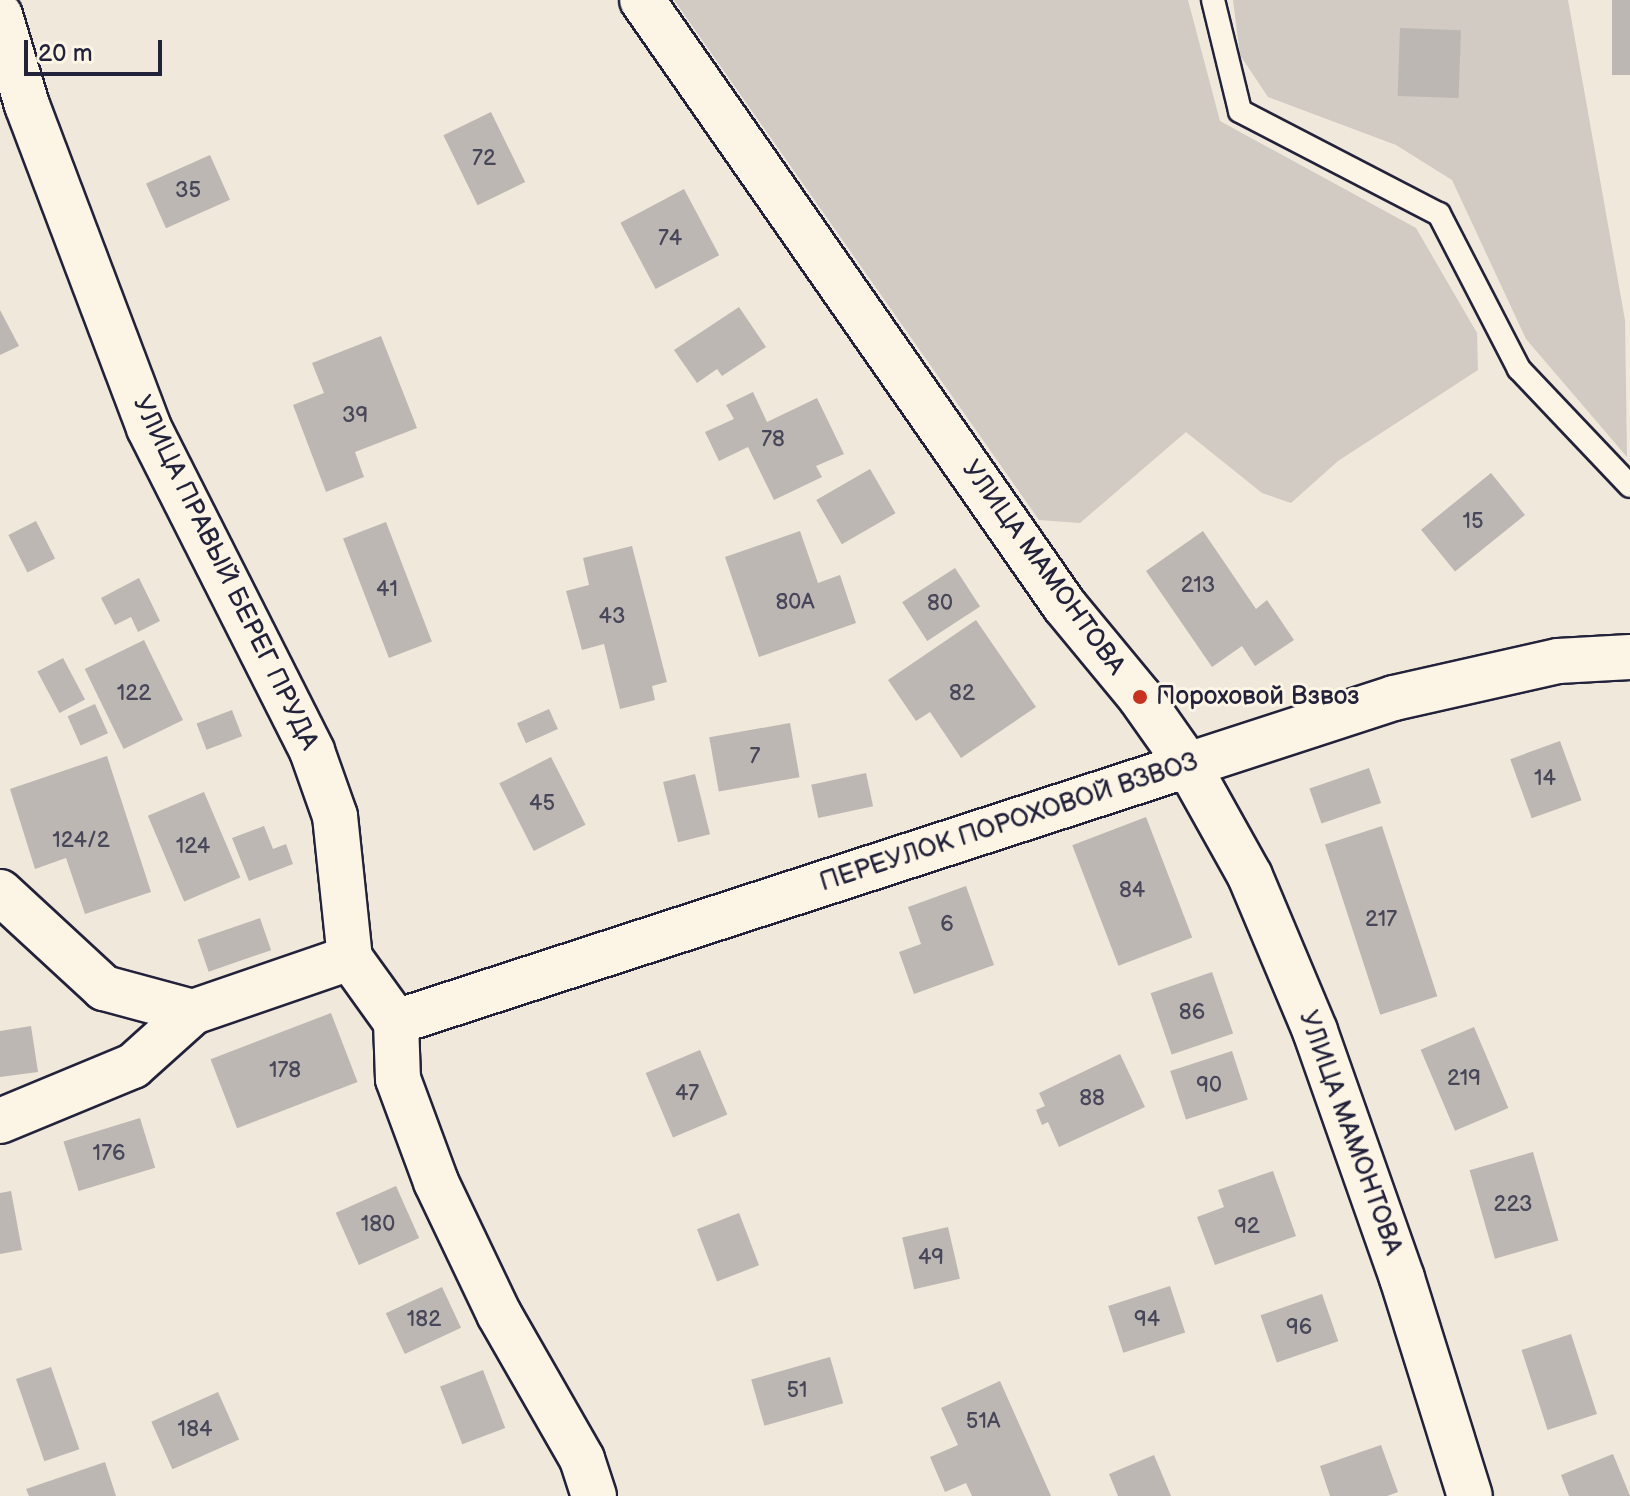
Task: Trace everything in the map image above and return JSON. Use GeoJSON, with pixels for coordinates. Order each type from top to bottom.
{"type":"FeatureCollection","features":[{"type":"Feature","properties":{"kind":"street","name":"УЛИЦА МАМОНТОВА"},"geometry":{"type":"LineString","coordinates":[[642,0],[1064,605],[1140,697],[1188,765],[1250,876],[1315,1031],[1402,1278],[1470,1496]]}},
{"type":"Feature","properties":{"kind":"street","name":"УЛИЦА ПРАВЫЙ БЕРЕГ ПРУДА"},"geometry":{"type":"LineString","coordinates":[[0,15],[27,105],[149,428],[312,751],[335,816],[350,958],[396,1022]]}},
{"type":"Feature","properties":{"kind":"street","name":"ПЕРЕУЛОК ПОРОХОВОЙ ВЗВОЗ"},"geometry":{"type":"LineString","coordinates":[[396,1022],[1394,698],[1558,661],[1630,657]]}},
{"type":"Feature","properties":{"kind":"street"},"geometry":{"type":"LineString","coordinates":[[0,892],[104,988],[193,1012]]}},
{"type":"Feature","properties":{"kind":"street"},"geometry":{"type":"LineString","coordinates":[[0,1121],[133,1066],[193,1012],[350,958]]}},
{"type":"Feature","properties":{"kind":"street"},"geometry":{"type":"LineString","coordinates":[[396,1022],[398,1079],[436,1182],[499,1314],[582,1459],[594,1496]]}},
{"type":"Feature","properties":{"kind":"lane"},"geometry":{"type":"LineString","coordinates":[[1213,0],[1240,111],[1439,214],[1519,369],[1630,486]]}},
{"type":"Feature","properties":{"kind":"shaded area"},"geometry":{"type":"Polygon","coordinates":[[[674,0],[1188,0],[1220,121],[1416,228],[1477,333],[1478,370],[1338,461],[1291,503],[1262,493],[1186,432],[1080,523],[1039,520],[674,0]]]}},
{"type":"Feature","properties":{"kind":"shaded area"},"geometry":{"type":"Polygon","coordinates":[[[1233,0],[1568,0],[1625,320],[1627,457],[1526,339],[1452,180],[1396,145],[1268,97],[1240,55],[1233,0]]]}},
{"type":"Feature","properties":{"kind":"building"},"geometry":{"type":"Polygon","coordinates":[[[1612,0],[1630,0],[1630,75],[1612,75],[1612,0]]]}},
{"type":"Feature","properties":{"kind":"building"},"geometry":{"type":"Polygon","coordinates":[[[1400,28],[1461,30],[1459,98],[1398,96],[1400,28]]]}},
{"type":"Feature","properties":{"kind":"building"},"geometry":{"type":"Polygon","coordinates":[[[491,112],[525,182],[478,205],[443,135],[491,112]]]}},
{"type":"Feature","properties":{"kind":"building"},"geometry":{"type":"Polygon","coordinates":[[[210,155],[230,200],[166,228],[146,183],[210,155]]]}},
{"type":"Feature","properties":{"kind":"building"},"geometry":{"type":"Polygon","coordinates":[[[684,189],[719,255],[656,289],[620,223],[684,189]]]}},
{"type":"Feature","properties":{"kind":"building"},"geometry":{"type":"Polygon","coordinates":[[[739,307],[766,347],[722,376],[717,369],[697,383],[674,350],[739,307]]]}},
{"type":"Feature","properties":{"kind":"building"},"geometry":{"type":"Polygon","coordinates":[[[0,310],[19,346],[0,355],[0,310]]]}},
{"type":"Feature","properties":{"kind":"building"},"geometry":{"type":"Polygon","coordinates":[[[381,336],[417,428],[355,452],[364,477],[326,492],[293,405],[324,393],[312,363],[381,336]]]}},
{"type":"Feature","properties":{"kind":"building"},"geometry":{"type":"Polygon","coordinates":[[[753,392],[767,422],[817,398],[844,454],[816,466],[822,477],[774,500],[748,447],[719,461],[705,432],[734,419],[726,405],[753,392]]]}},
{"type":"Feature","properties":{"kind":"building"},"geometry":{"type":"Polygon","coordinates":[[[870,469],[896,513],[842,544],[816,500],[870,469]]]}},
{"type":"Feature","properties":{"kind":"building"},"geometry":{"type":"Polygon","coordinates":[[[1491,473],[1525,515],[1455,572],[1421,530],[1491,473]]]}},
{"type":"Feature","properties":{"kind":"building"},"geometry":{"type":"Polygon","coordinates":[[[36,521],[55,558],[27,572],[8,535],[36,521]]]}},
{"type":"Feature","properties":{"kind":"building"},"geometry":{"type":"Polygon","coordinates":[[[386,522],[432,641],[389,658],[343,538],[386,522]]]}},
{"type":"Feature","properties":{"kind":"building"},"geometry":{"type":"Polygon","coordinates":[[[800,531],[818,583],[840,575],[856,623],[759,657],[725,557],[800,531]]]}},
{"type":"Feature","properties":{"kind":"building"},"geometry":{"type":"Polygon","coordinates":[[[1203,531],[1256,609],[1267,600],[1294,640],[1255,666],[1242,646],[1212,667],[1146,571],[1203,531]]]}},
{"type":"Feature","properties":{"kind":"building"},"geometry":{"type":"Polygon","coordinates":[[[632,546],[667,682],[652,686],[655,700],[620,709],[604,644],[582,650],[566,591],[589,585],[583,558],[632,546]]]}},
{"type":"Feature","properties":{"kind":"building"},"geometry":{"type":"Polygon","coordinates":[[[955,568],[980,607],[927,641],[902,602],[955,568]]]}},
{"type":"Feature","properties":{"kind":"building"},"geometry":{"type":"Polygon","coordinates":[[[139,578],[160,621],[138,632],[131,617],[115,625],[101,598],[139,578]]]}},
{"type":"Feature","properties":{"kind":"building"},"geometry":{"type":"Polygon","coordinates":[[[976,620],[1036,707],[961,758],[930,712],[916,721],[888,680],[976,620]]]}},
{"type":"Feature","properties":{"kind":"building"},"geometry":{"type":"Polygon","coordinates":[[[144,640],[183,720],[124,749],[85,669],[144,640]]]}},
{"type":"Feature","properties":{"kind":"building"},"geometry":{"type":"Polygon","coordinates":[[[63,658],[85,699],[59,713],[37,672],[63,658]]]}},
{"type":"Feature","properties":{"kind":"building"},"geometry":{"type":"Polygon","coordinates":[[[95,704],[108,733],[81,745],[68,716],[95,704]]]}},
{"type":"Feature","properties":{"kind":"building"},"geometry":{"type":"Polygon","coordinates":[[[549,709],[558,729],[526,743],[517,723],[549,709]]]}},
{"type":"Feature","properties":{"kind":"building"},"geometry":{"type":"Polygon","coordinates":[[[232,710],[242,736],[207,750],[197,724],[232,710]]]}},
{"type":"Feature","properties":{"kind":"building"},"geometry":{"type":"Polygon","coordinates":[[[790,723],[800,777],[719,791],[709,737],[790,723]]]}},
{"type":"Feature","properties":{"kind":"building"},"geometry":{"type":"Polygon","coordinates":[[[1560,741],[1582,800],[1532,818],[1510,759],[1560,741]]]}},
{"type":"Feature","properties":{"kind":"building"},"geometry":{"type":"Polygon","coordinates":[[[107,756],[151,892],[85,914],[66,858],[35,869],[10,789],[107,756]]]}},
{"type":"Feature","properties":{"kind":"building"},"geometry":{"type":"Polygon","coordinates":[[[551,757],[586,825],[534,851],[499,783],[551,757]]]}},
{"type":"Feature","properties":{"kind":"building"},"geometry":{"type":"Polygon","coordinates":[[[1369,768],[1381,803],[1321,823],[1309,789],[1369,768]]]}},
{"type":"Feature","properties":{"kind":"building"},"geometry":{"type":"Polygon","coordinates":[[[866,773],[873,806],[818,818],[811,785],[866,773]]]}},
{"type":"Feature","properties":{"kind":"building"},"geometry":{"type":"Polygon","coordinates":[[[695,774],[710,834],[678,842],[663,782],[695,774]]]}},
{"type":"Feature","properties":{"kind":"building"},"geometry":{"type":"Polygon","coordinates":[[[204,792],[240,878],[184,901],[148,816],[204,792]]]}},
{"type":"Feature","properties":{"kind":"building"},"geometry":{"type":"Polygon","coordinates":[[[1146,817],[1192,937],[1118,966],[1072,845],[1146,817]]]}},
{"type":"Feature","properties":{"kind":"building"},"geometry":{"type":"Polygon","coordinates":[[[264,826],[273,849],[286,844],[293,864],[249,881],[232,838],[264,826]]]}},
{"type":"Feature","properties":{"kind":"building"},"geometry":{"type":"Polygon","coordinates":[[[1382,826],[1437,996],[1380,1015],[1325,845],[1382,826]]]}},
{"type":"Feature","properties":{"kind":"building"},"geometry":{"type":"Polygon","coordinates":[[[966,886],[994,965],[914,994],[899,952],[921,944],[908,907],[966,886]]]}},
{"type":"Feature","properties":{"kind":"building"},"geometry":{"type":"Polygon","coordinates":[[[260,918],[271,950],[209,972],[198,939],[260,918]]]}},
{"type":"Feature","properties":{"kind":"building"},"geometry":{"type":"Polygon","coordinates":[[[1212,972],[1233,1033],[1172,1055],[1151,993],[1212,972]]]}},
{"type":"Feature","properties":{"kind":"building"},"geometry":{"type":"Polygon","coordinates":[[[331,1013],[358,1082],[237,1128],[211,1059],[331,1013]]]}},
{"type":"Feature","properties":{"kind":"building"},"geometry":{"type":"Polygon","coordinates":[[[31,1026],[38,1072],[0,1077],[0,1031],[31,1026]]]}},
{"type":"Feature","properties":{"kind":"building"},"geometry":{"type":"Polygon","coordinates":[[[1474,1027],[1508,1108],[1455,1131],[1421,1050],[1474,1027]]]}},
{"type":"Feature","properties":{"kind":"building"},"geometry":{"type":"Polygon","coordinates":[[[700,1050],[727,1114],[673,1137],[646,1073],[700,1050]]]}},
{"type":"Feature","properties":{"kind":"building"},"geometry":{"type":"Polygon","coordinates":[[[1232,1051],[1248,1100],[1186,1120],[1170,1071],[1232,1051]]]}},
{"type":"Feature","properties":{"kind":"building"},"geometry":{"type":"Polygon","coordinates":[[[1120,1054],[1145,1107],[1059,1147],[1048,1122],[1042,1125],[1036,1110],[1045,1106],[1039,1093],[1120,1054]]]}},
{"type":"Feature","properties":{"kind":"building"},"geometry":{"type":"Polygon","coordinates":[[[140,1118],[155,1168],[79,1191],[63,1141],[140,1118]]]}},
{"type":"Feature","properties":{"kind":"building"},"geometry":{"type":"Polygon","coordinates":[[[1533,1152],[1558,1240],[1495,1259],[1470,1170],[1533,1152]]]}},
{"type":"Feature","properties":{"kind":"building"},"geometry":{"type":"Polygon","coordinates":[[[1273,1171],[1296,1236],[1215,1265],[1197,1217],[1224,1207],[1218,1190],[1273,1171]]]}},
{"type":"Feature","properties":{"kind":"building"},"geometry":{"type":"Polygon","coordinates":[[[396,1186],[419,1238],[359,1265],[336,1213],[396,1186]]]}},
{"type":"Feature","properties":{"kind":"building"},"geometry":{"type":"Polygon","coordinates":[[[11,1191],[22,1250],[0,1254],[0,1193],[11,1191]]]}},
{"type":"Feature","properties":{"kind":"building"},"geometry":{"type":"Polygon","coordinates":[[[739,1213],[759,1265],[717,1281],[697,1229],[739,1213]]]}},
{"type":"Feature","properties":{"kind":"building"},"geometry":{"type":"Polygon","coordinates":[[[948,1227],[960,1279],[914,1289],[902,1238],[948,1227]]]}},
{"type":"Feature","properties":{"kind":"building"},"geometry":{"type":"Polygon","coordinates":[[[1170,1286],[1185,1333],[1123,1353],[1108,1306],[1170,1286]]]}},
{"type":"Feature","properties":{"kind":"building"},"geometry":{"type":"Polygon","coordinates":[[[442,1287],[461,1328],[405,1354],[386,1313],[442,1287]]]}},
{"type":"Feature","properties":{"kind":"building"},"geometry":{"type":"Polygon","coordinates":[[[1322,1294],[1338,1341],[1277,1362],[1261,1315],[1322,1294]]]}},
{"type":"Feature","properties":{"kind":"building"},"geometry":{"type":"Polygon","coordinates":[[[1571,1334],[1597,1414],[1548,1430],[1522,1350],[1571,1334]]]}},
{"type":"Feature","properties":{"kind":"building"},"geometry":{"type":"Polygon","coordinates":[[[830,1357],[843,1403],[764,1426],[751,1380],[830,1357]]]}},
{"type":"Feature","properties":{"kind":"building"},"geometry":{"type":"Polygon","coordinates":[[[51,1367],[79,1449],[44,1461],[16,1379],[51,1367]]]}},
{"type":"Feature","properties":{"kind":"building"},"geometry":{"type":"Polygon","coordinates":[[[483,1370],[505,1428],[462,1444],[440,1386],[483,1370]]]}},
{"type":"Feature","properties":{"kind":"building"},"geometry":{"type":"Polygon","coordinates":[[[1000,1381],[1051,1496],[972,1496],[966,1483],[945,1492],[930,1457],[958,1445],[941,1408],[1000,1381]]]}},
{"type":"Feature","properties":{"kind":"building"},"geometry":{"type":"Polygon","coordinates":[[[218,1392],[239,1440],[172,1469],[151,1422],[218,1392]]]}},
{"type":"Feature","properties":{"kind":"building"},"geometry":{"type":"Polygon","coordinates":[[[1381,1445],[1398,1492],[1387,1496],[1330,1496],[1320,1466],[1381,1445]]]}},
{"type":"Feature","properties":{"kind":"building"},"geometry":{"type":"Polygon","coordinates":[[[1613,1454],[1630,1496],[1569,1496],[1561,1475],[1613,1454]]]}},
{"type":"Feature","properties":{"kind":"building"},"geometry":{"type":"Polygon","coordinates":[[[1154,1455],[1171,1496],[1118,1496],[1109,1474],[1154,1455]]]}},
{"type":"Feature","properties":{"kind":"building"},"geometry":{"type":"Polygon","coordinates":[[[105,1462],[116,1496],[29,1496],[26,1489],[105,1462]]]}},
{"type":"Feature","properties":{"kind":"place","name":"Пороховой Взвоз"},"geometry":{"type":"Point","coordinates":[1140,697]}}]}
